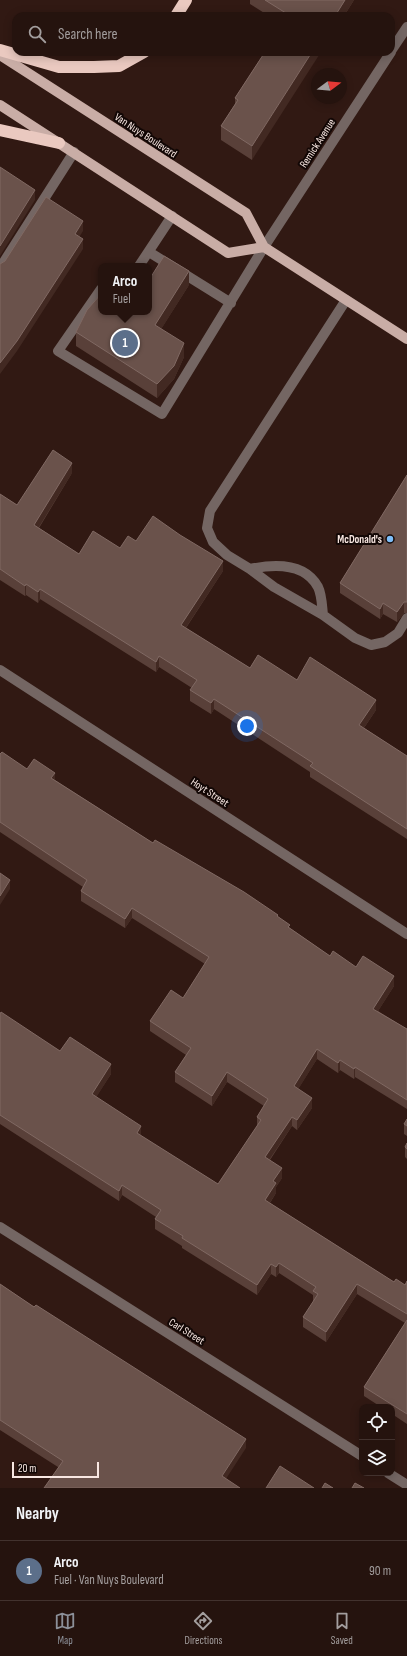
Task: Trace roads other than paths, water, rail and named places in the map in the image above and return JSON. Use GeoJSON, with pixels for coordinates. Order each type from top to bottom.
{"type":"FeatureCollection","features":[{"type":"Feature","properties":{"kind":"highway"},"geometry":{"type":"LineString","coordinates":[[178,12],[186,0]]}},
{"type":"Feature","properties":{"kind":"highway"},"geometry":{"type":"LineString","coordinates":[[0,50],[12,53]]}},
{"type":"Feature","properties":{"kind":"highway"},"geometry":{"type":"LineString","coordinates":[[21,56],[59,67],[87,67],[119,66],[137,56]]}},
{"type":"Feature","properties":{"kind":"highway"},"geometry":{"type":"LineString","coordinates":[[0,130],[58,143]]}},
{"type":"Feature","properties":{"kind":"main road","name":"Van Nuys Boulevard"},"geometry":{"type":"LineString","coordinates":[[0,55],[246,213],[264,247],[407,339]]}},
{"type":"Feature","properties":{"kind":"main road"},"geometry":{"type":"LineString","coordinates":[[0,105],[228,253],[264,247]]}},
{"type":"Feature","properties":{"kind":"street","name":"Remick Avenue"},"geometry":{"type":"LineString","coordinates":[[395,46],[407,27]]}},
{"type":"Feature","properties":{"kind":"street","name":"Remick Avenue"},"geometry":{"type":"LineString","coordinates":[[98,293],[58,351],[162,414],[264,247],[388,56]]}},
{"type":"Feature","properties":{"kind":"street"},"geometry":{"type":"LineString","coordinates":[[0,268],[74,152]]}},
{"type":"Feature","properties":{"kind":"street"},"geometry":{"type":"LineString","coordinates":[[141,263],[172,216]]}},
{"type":"Feature","properties":{"kind":"street"},"geometry":{"type":"LineString","coordinates":[[148,252],[231,302]]}},
{"type":"Feature","properties":{"kind":"street"},"geometry":{"type":"LineString","coordinates":[[346,300],[210,511],[207,519],[207,528],[213,542],[227,555],[250,569],[274,587],[323,615],[355,638],[371,645],[385,642],[398,633],[407,618]]}},
{"type":"Feature","properties":{"kind":"street"},"geometry":{"type":"LineString","coordinates":[[250,569],[268,565],[284,566],[298,570],[310,577],[318,588],[323,615]]}},
{"type":"Feature","properties":{"kind":"street","name":"Hoyt Street"},"geometry":{"type":"LineString","coordinates":[[1,673],[407,934]]}},
{"type":"Feature","properties":{"kind":"street","name":"Carl Street"},"geometry":{"type":"LineString","coordinates":[[0,1227],[359,1454]]}},
{"type":"Feature","properties":{"kind":"street"},"geometry":{"type":"LineString","coordinates":[[393,1476],[407,1485]]}},
{"type":"Feature","properties":{"kind":"place","name":"Arco"},"geometry":{"type":"Point","coordinates":[125,343]}},
{"type":"Feature","properties":{"kind":"place","name":"McDonald's"},"geometry":{"type":"Point","coordinates":[390,539]}}]}
